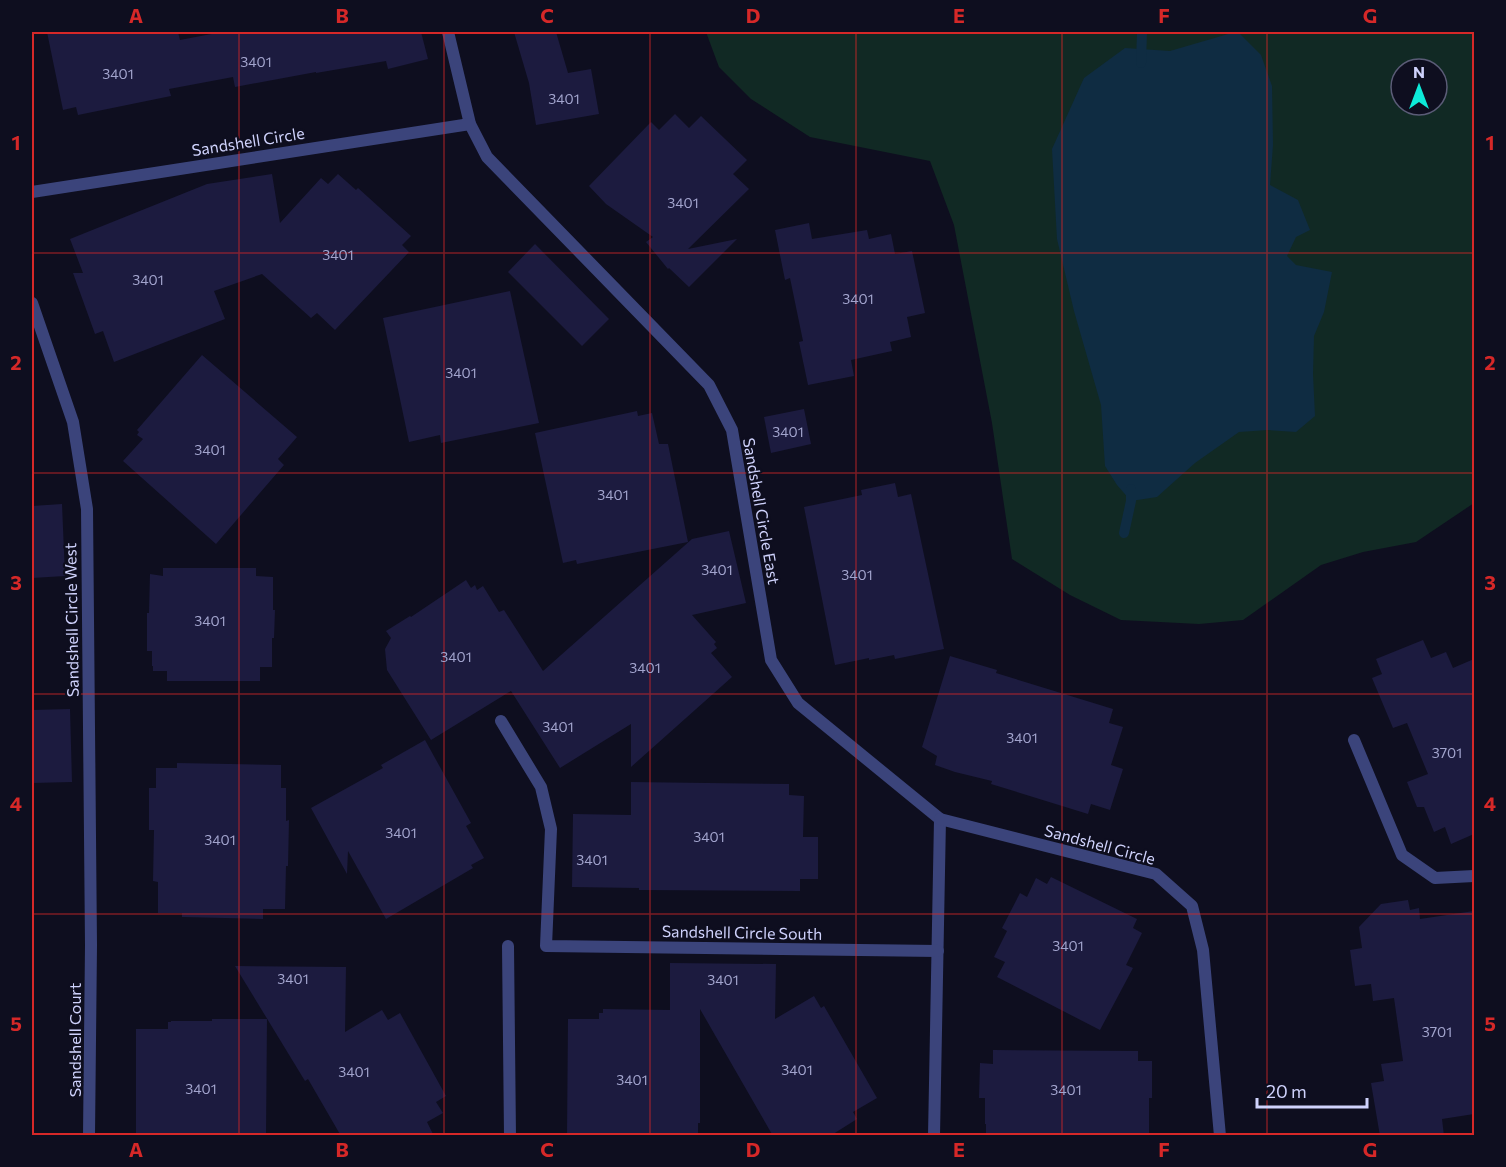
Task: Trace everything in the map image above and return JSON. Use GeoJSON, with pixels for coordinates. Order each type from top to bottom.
{"type":"FeatureCollection","features":[{"type":"Feature","properties":{"kind":"lane","name":"Sandshell Circle East"},"geometry":{"type":"LineString","coordinates":[[448,32],[471,124],[487,157],[709,385],[732,430],[771,660],[798,703],[940,819]]}},
{"type":"Feature","properties":{"kind":"lane","name":"Sandshell Circle"},"geometry":{"type":"LineString","coordinates":[[32,192],[471,124]]}},
{"type":"Feature","properties":{"kind":"lane","name":"Sandshell Circle West"},"geometry":{"type":"LineString","coordinates":[[32,303],[73,422],[87,509],[91,945]]}},
{"type":"Feature","properties":{"kind":"lane","name":"Sandshell Circle South"},"geometry":{"type":"LineString","coordinates":[[501,721],[541,787],[551,829],[546,946],[938,951]]}},
{"type":"Feature","properties":{"kind":"lane"},"geometry":{"type":"LineString","coordinates":[[1354,740],[1402,855],[1435,878],[1474,876]]}},
{"type":"Feature","properties":{"kind":"lane","name":"Sandshell Circle"},"geometry":{"type":"LineString","coordinates":[[940,819],[1156,874],[1192,906],[1203,950],[1220,1136]]}},
{"type":"Feature","properties":{"kind":"lane"},"geometry":{"type":"LineString","coordinates":[[934,1136],[940,819]]}},
{"type":"Feature","properties":{"kind":"lane","name":"Sandshell Court"},"geometry":{"type":"LineString","coordinates":[[89,1136],[91,945]]}},
{"type":"Feature","properties":{"kind":"lane"},"geometry":{"type":"LineString","coordinates":[[508,946],[510,1136]]}},
{"type":"Feature","properties":{"kind":"green space"},"geometry":{"type":"Polygon","coordinates":[[[706,32],[1474,32],[1474,503],[1416,542],[1363,552],[1321,565],[1243,620],[1199,624],[1121,620],[1070,595],[1012,559],[992,423],[954,225],[930,161],[810,137],[751,99],[719,67],[706,32]]]}},
{"type":"Feature","properties":{"kind":"water"},"geometry":{"type":"Polygon","coordinates":[[[1238,32],[1261,55],[1272,86],[1273,145],[1270,185],[1298,200],[1310,230],[1296,237],[1287,256],[1296,265],[1332,272],[1324,312],[1314,336],[1315,416],[1296,432],[1268,430],[1239,432],[1195,463],[1157,497],[1131,501],[1105,466],[1101,405],[1074,311],[1057,239],[1052,149],[1084,78],[1125,48],[1170,51],[1238,32]]]}},
{"type":"Feature","properties":{"kind":"building"},"geometry":{"type":"Polygon","coordinates":[[[47,32],[178,32],[180,40],[222,32],[421,32],[428,59],[388,69],[386,61],[235,87],[233,77],[169,89],[171,96],[78,115],[76,107],[63,110],[47,32]]]}},
{"type":"Feature","properties":{"kind":"building"},"geometry":{"type":"Polygon","coordinates":[[[514,32],[556,32],[568,73],[591,69],[599,114],[536,125],[529,83],[514,32]]]}},
{"type":"Feature","properties":{"kind":"building"},"geometry":{"type":"Polygon","coordinates":[[[675,114],[689,128],[701,116],[747,160],[733,174],[749,189],[688,249],[737,239],[689,287],[668,269],[646,242],[653,237],[606,204],[589,186],[651,122],[659,130],[675,114]]]}},
{"type":"Feature","properties":{"kind":"building"},"geometry":{"type":"Polygon","coordinates":[[[272,174],[280,223],[321,178],[328,184],[338,174],[356,190],[358,188],[411,236],[402,245],[409,252],[335,330],[317,313],[311,318],[262,274],[214,291],[225,319],[114,362],[103,331],[95,334],[73,273],[83,273],[70,239],[207,184],[272,174]]]}},
{"type":"Feature","properties":{"kind":"building"},"geometry":{"type":"Polygon","coordinates":[[[809,223],[812,239],[867,230],[869,239],[891,234],[895,254],[912,251],[925,313],[907,317],[911,337],[890,342],[892,351],[851,360],[854,376],[808,385],[799,342],[803,341],[790,278],[785,280],[775,230],[809,223]]]}},
{"type":"Feature","properties":{"kind":"building"},"geometry":{"type":"Polygon","coordinates":[[[535,244],[609,319],[582,346],[508,272],[535,244]]]}},
{"type":"Feature","properties":{"kind":"building"},"geometry":{"type":"Polygon","coordinates":[[[510,291],[539,423],[441,443],[440,435],[409,442],[383,318],[510,291]]]}},
{"type":"Feature","properties":{"kind":"building"},"geometry":{"type":"Polygon","coordinates":[[[202,355],[297,437],[278,459],[284,465],[216,544],[123,461],[143,439],[137,435],[139,432],[137,430],[202,355]]]}},
{"type":"Feature","properties":{"kind":"building"},"geometry":{"type":"Polygon","coordinates":[[[804,409],[811,444],[771,453],[764,417],[804,409]]]}},
{"type":"Feature","properties":{"kind":"building"},"geometry":{"type":"Polygon","coordinates":[[[637,411],[638,416],[652,413],[659,444],[668,444],[688,542],[577,564],[576,560],[563,563],[535,433],[637,411]]]}},
{"type":"Feature","properties":{"kind":"building"},"geometry":{"type":"Polygon","coordinates":[[[895,483],[898,497],[911,494],[944,649],[895,659],[894,655],[835,665],[804,507],[862,495],[861,490],[895,483]]]}},
{"type":"Feature","properties":{"kind":"building"},"geometry":{"type":"Polygon","coordinates":[[[62,504],[65,576],[32,578],[32,506],[62,504]]]}},
{"type":"Feature","properties":{"kind":"building"},"geometry":{"type":"Polygon","coordinates":[[[729,531],[746,603],[692,615],[716,642],[714,644],[717,648],[711,653],[732,677],[631,767],[631,724],[560,768],[511,691],[431,740],[387,670],[385,649],[391,638],[386,631],[466,580],[471,588],[475,585],[477,590],[483,586],[499,612],[504,610],[543,671],[692,539],[729,531]]]}},
{"type":"Feature","properties":{"kind":"building"},"geometry":{"type":"Polygon","coordinates":[[[163,568],[256,568],[256,576],[273,577],[273,610],[275,610],[272,667],[260,667],[260,681],[167,681],[167,671],[153,671],[152,651],[147,651],[150,574],[163,576],[163,568]]]}},
{"type":"Feature","properties":{"kind":"building"},"geometry":{"type":"Polygon","coordinates":[[[1423,640],[1431,658],[1446,652],[1453,668],[1474,659],[1474,834],[1451,844],[1445,827],[1434,832],[1424,807],[1417,807],[1407,782],[1428,774],[1407,723],[1393,728],[1372,678],[1382,674],[1376,659],[1423,640]]]}},
{"type":"Feature","properties":{"kind":"building"},"geometry":{"type":"Polygon","coordinates":[[[950,656],[997,670],[996,673],[1113,709],[1109,723],[1123,727],[1111,765],[1123,769],[1110,810],[1091,804],[1088,814],[991,784],[992,781],[935,765],[937,756],[922,747],[950,656]]]}},
{"type":"Feature","properties":{"kind":"building"},"geometry":{"type":"Polygon","coordinates":[[[70,709],[72,782],[32,783],[32,710],[70,709]]]}},
{"type":"Feature","properties":{"kind":"building"},"geometry":{"type":"Polygon","coordinates":[[[425,740],[471,823],[466,826],[484,858],[471,865],[473,868],[386,919],[348,851],[347,874],[311,808],[383,768],[381,765],[425,740]]]}},
{"type":"Feature","properties":{"kind":"building"},"geometry":{"type":"Polygon","coordinates":[[[177,763],[281,765],[281,788],[286,788],[286,821],[289,820],[285,909],[263,909],[263,919],[182,917],[182,913],[158,913],[158,882],[153,881],[154,830],[149,830],[149,788],[156,788],[156,768],[177,768],[177,763]]]}},
{"type":"Feature","properties":{"kind":"building"},"geometry":{"type":"Polygon","coordinates":[[[631,782],[789,784],[789,795],[804,796],[803,837],[818,837],[818,879],[800,879],[800,891],[639,890],[639,888],[572,887],[573,814],[631,815],[631,782]]]}},
{"type":"Feature","properties":{"kind":"building"},"geometry":{"type":"Polygon","coordinates":[[[1051,877],[1137,919],[1133,928],[1142,933],[1126,965],[1133,968],[1100,1030],[997,977],[1005,962],[994,957],[1007,931],[1002,928],[1020,893],[1027,897],[1036,878],[1047,884],[1051,877]]]}},
{"type":"Feature","properties":{"kind":"building"},"geometry":{"type":"Polygon","coordinates":[[[1408,900],[1410,910],[1419,908],[1420,919],[1474,911],[1474,1114],[1442,1119],[1444,1136],[1380,1136],[1371,1083],[1384,1081],[1381,1064],[1403,1061],[1394,998],[1373,1001],[1371,984],[1355,986],[1350,950],[1362,948],[1359,927],[1381,904],[1408,900]]]}},
{"type":"Feature","properties":{"kind":"building"},"geometry":{"type":"Polygon","coordinates":[[[670,963],[776,964],[775,1019],[814,996],[821,1008],[824,1006],[877,1098],[853,1112],[857,1119],[830,1136],[773,1136],[700,1009],[698,1136],[567,1136],[568,1019],[599,1019],[599,1013],[603,1013],[603,1009],[670,1010],[670,963]]]}},
{"type":"Feature","properties":{"kind":"building"},"geometry":{"type":"Polygon","coordinates":[[[235,966],[346,967],[345,1032],[382,1010],[388,1020],[400,1013],[446,1096],[436,1102],[443,1113],[427,1122],[434,1136],[341,1136],[308,1079],[305,1081],[235,966]]]}},
{"type":"Feature","properties":{"kind":"building"},"geometry":{"type":"Polygon","coordinates":[[[212,1019],[267,1019],[266,1136],[136,1136],[136,1029],[168,1029],[168,1022],[171,1021],[212,1021],[212,1019]]]}},
{"type":"Feature","properties":{"kind":"building"},"geometry":{"type":"Polygon","coordinates":[[[993,1050],[1138,1051],[1138,1061],[1152,1061],[1149,1136],[986,1136],[985,1098],[979,1098],[980,1063],[993,1064],[993,1050]]]}},
{"type":"Feature","properties":{"kind":"waterway"},"geometry":{"type":"LineString","coordinates":[[1141,63],[1142,32]]}},
{"type":"Feature","properties":{"kind":"waterway"},"geometry":{"type":"LineString","coordinates":[[1124,533],[1131,501],[1131,489]]}}]}
